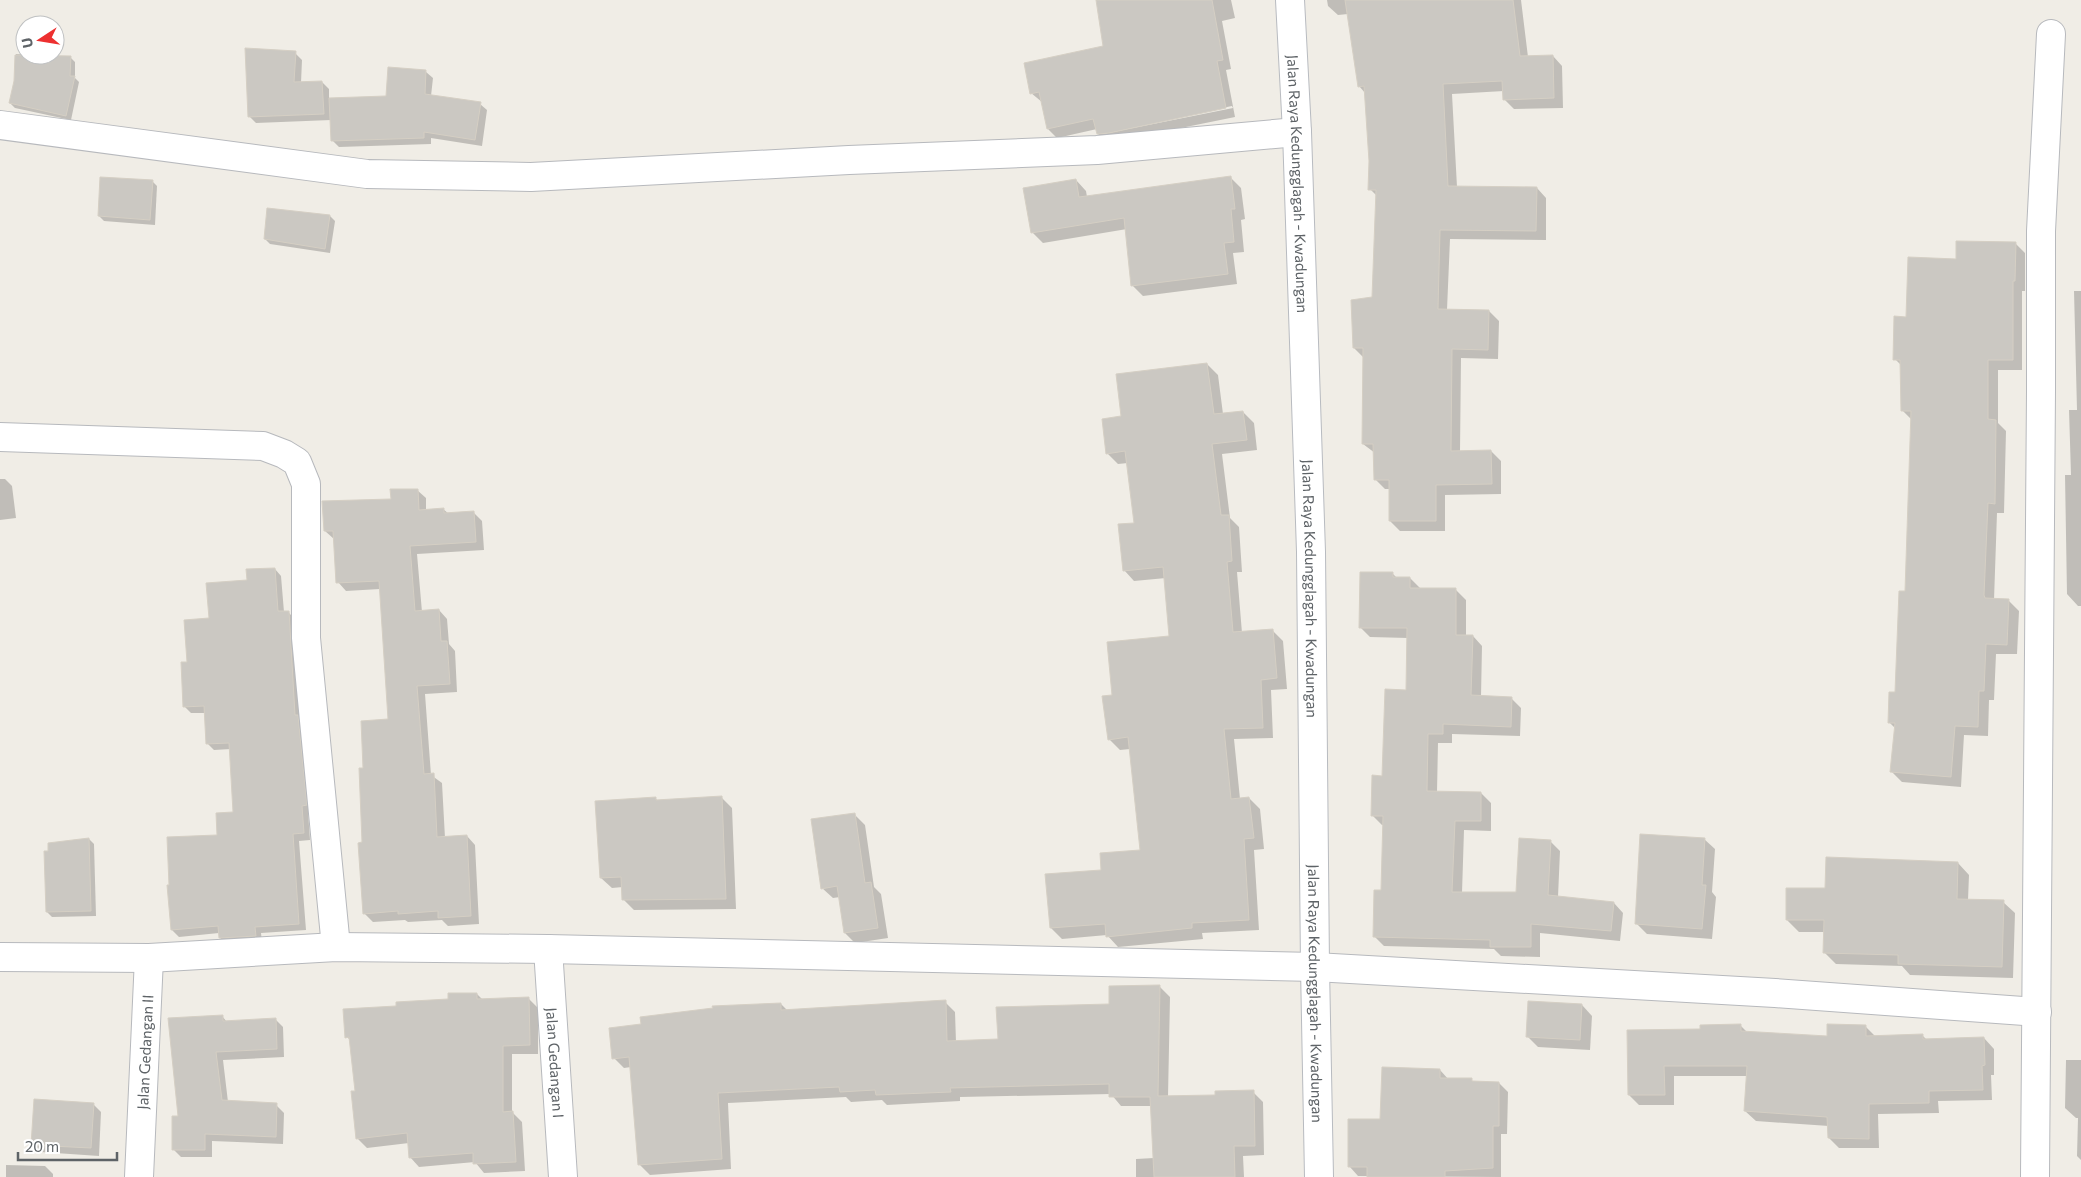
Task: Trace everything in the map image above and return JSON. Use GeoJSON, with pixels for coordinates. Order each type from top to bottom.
{"type":"FeatureCollection","features":[{"type":"Feature","properties":{"kind":"street","name":"Jalan Raya Kedungglagah - Kwadungan"},"geometry":{"type":"LineString","coordinates":[[1290,0],[1297,132],[1311,552],[1319,1177]]}},
{"type":"Feature","properties":{"kind":"street"},"geometry":{"type":"LineString","coordinates":[[2035,1177],[2038,1012],[2041,231],[2051,34]]}},
{"type":"Feature","properties":{"kind":"street"},"geometry":{"type":"LineString","coordinates":[[0,125],[367,174],[531,177],[849,160],[1097,150],[1297,132]]}},
{"type":"Feature","properties":{"kind":"street"},"geometry":{"type":"LineString","coordinates":[[0,437],[263,446],[284,454],[297,462],[306,484],[306,638],[336,947]]}},
{"type":"Feature","properties":{"kind":"street"},"geometry":{"type":"LineString","coordinates":[[0,957],[149,958],[336,947],[548,949],[1315,967],[1776,993],[2038,1012]]}},
{"type":"Feature","properties":{"kind":"street","name":"Jalan Gedangan I"},"geometry":{"type":"LineString","coordinates":[[548,949],[563,1177]]}},
{"type":"Feature","properties":{"kind":"street","name":"Jalan Gedangan II"},"geometry":{"type":"LineString","coordinates":[[139,1177],[149,958]]}},
{"type":"Feature","properties":{"kind":"building"},"geometry":{"type":"Polygon","coordinates":[[[1096,0],[1212,0],[1223,60],[1217,61],[1226,108],[1109,133],[1097,134],[1093,119],[1047,129],[1039,92],[1030,94],[1024,63],[1103,46],[1096,0]]]}},
{"type":"Feature","properties":{"kind":"building"},"geometry":{"type":"Polygon","coordinates":[[[1345,0],[1513,0],[1520,56],[1553,55],[1554,98],[1503,100],[1502,81],[1443,84],[1448,186],[1537,187],[1536,231],[1440,230],[1438,309],[1489,310],[1488,350],[1452,349],[1451,451],[1491,450],[1492,484],[1436,485],[1436,521],[1389,521],[1389,480],[1374,480],[1373,444],[1362,444],[1363,348],[1353,348],[1351,300],[1372,297],[1376,190],[1368,190],[1369,161],[1364,86],[1358,87],[1345,0]]]}},
{"type":"Feature","properties":{"kind":"building"},"geometry":{"type":"Polygon","coordinates":[[[245,48],[296,51],[294,82],[322,81],[324,114],[248,117],[245,48]]]}},
{"type":"Feature","properties":{"kind":"building"},"geometry":{"type":"Polygon","coordinates":[[[15,55],[15,65],[65,65],[65,56],[71,56],[70,76],[75,76],[66,116],[9,103],[14,81],[15,55]]]}},
{"type":"Feature","properties":{"kind":"building"},"geometry":{"type":"Polygon","coordinates":[[[388,67],[426,70],[425,94],[481,102],[475,140],[424,132],[424,138],[331,141],[329,98],[386,96],[388,67]]]}},
{"type":"Feature","properties":{"kind":"building"},"geometry":{"type":"Polygon","coordinates":[[[1231,176],[1235,209],[1231,209],[1234,242],[1224,243],[1228,274],[1131,286],[1124,218],[1031,233],[1023,188],[1076,179],[1079,197],[1231,176]]]}},
{"type":"Feature","properties":{"kind":"building"},"geometry":{"type":"Polygon","coordinates":[[[100,177],[153,180],[150,220],[98,216],[100,177]]]}},
{"type":"Feature","properties":{"kind":"building"},"geometry":{"type":"Polygon","coordinates":[[[267,208],[330,215],[325,249],[264,239],[267,208]]]}},
{"type":"Feature","properties":{"kind":"building"},"geometry":{"type":"Polygon","coordinates":[[[1956,241],[2016,242],[2015,281],[2013,281],[2013,360],[1988,360],[1988,419],[1996,420],[1995,504],[1988,503],[1984,595],[1985,598],[2009,599],[2007,645],[1986,644],[1984,691],[1979,691],[1978,727],[1955,726],[1951,777],[1890,772],[1895,723],[1888,723],[1889,692],[1895,692],[1899,591],[1905,591],[1911,411],[1901,411],[1900,360],[1893,360],[1894,316],[1906,317],[1908,257],[1956,259],[1956,241]]]}},
{"type":"Feature","properties":{"kind":"building"},"geometry":{"type":"Polygon","coordinates":[[[1207,363],[1214,414],[1243,411],[1247,440],[1212,444],[1221,515],[1229,515],[1232,561],[1227,562],[1233,632],[1273,629],[1277,678],[1261,680],[1263,728],[1224,729],[1231,799],[1249,797],[1254,838],[1244,839],[1249,920],[1192,923],[1192,928],[1106,937],[1105,924],[1050,928],[1045,874],[1101,870],[1100,853],[1140,850],[1128,737],[1108,740],[1102,696],[1112,695],[1107,642],[1169,636],[1163,567],[1123,571],[1118,524],[1134,523],[1125,451],[1106,454],[1102,419],[1121,416],[1116,374],[1207,363]]]}},
{"type":"Feature","properties":{"kind":"building"},"geometry":{"type":"Polygon","coordinates":[[[390,489],[418,489],[419,510],[444,508],[444,513],[474,511],[476,542],[410,546],[415,611],[439,609],[441,641],[447,641],[450,684],[417,686],[424,774],[434,773],[437,837],[467,835],[471,916],[438,918],[438,911],[398,914],[398,911],[363,914],[358,843],[362,842],[359,768],[363,768],[361,721],[388,719],[379,581],[336,583],[333,531],[324,531],[322,501],[391,499],[390,489]]]}},
{"type":"Feature","properties":{"kind":"building"},"geometry":{"type":"Polygon","coordinates":[[[275,568],[278,611],[289,611],[295,715],[298,715],[307,805],[302,806],[304,833],[293,834],[299,924],[255,927],[256,936],[219,938],[218,926],[171,930],[167,885],[169,885],[167,837],[217,835],[216,813],[233,812],[229,743],[206,744],[204,706],[183,707],[181,662],[187,662],[184,620],[209,618],[206,583],[247,580],[246,569],[275,568]]]}},
{"type":"Feature","properties":{"kind":"building"},"geometry":{"type":"Polygon","coordinates":[[[1360,572],[1393,572],[1393,577],[1410,577],[1410,588],[1456,588],[1456,635],[1473,635],[1471,695],[1512,697],[1511,727],[1443,724],[1443,734],[1428,734],[1427,791],[1481,792],[1481,821],[1455,821],[1452,892],[1516,892],[1519,838],[1551,840],[1548,895],[1614,902],[1611,931],[1531,924],[1531,947],[1490,947],[1490,940],[1373,937],[1374,890],[1381,890],[1383,816],[1371,816],[1372,775],[1382,776],[1385,689],[1406,690],[1407,628],[1359,628],[1360,572]]]}},
{"type":"Feature","properties":{"kind":"building"},"geometry":{"type":"Polygon","coordinates":[[[722,796],[726,899],[622,900],[621,877],[600,878],[595,801],[656,797],[656,800],[722,796]]]}},
{"type":"Feature","properties":{"kind":"building"},"geometry":{"type":"Polygon","coordinates":[[[855,813],[865,883],[871,882],[878,928],[844,933],[837,886],[821,889],[811,819],[855,813]]]}},
{"type":"Feature","properties":{"kind":"building"},"geometry":{"type":"Polygon","coordinates":[[[1640,834],[1705,838],[1702,885],[1706,885],[1702,929],[1635,924],[1640,834]]]}},
{"type":"Feature","properties":{"kind":"building"},"geometry":{"type":"Polygon","coordinates":[[[89,838],[91,911],[46,912],[44,851],[48,851],[48,843],[89,838]]]}},
{"type":"Feature","properties":{"kind":"building"},"geometry":{"type":"Polygon","coordinates":[[[1826,857],[1958,862],[1957,899],[2004,900],[2002,967],[1898,964],[1898,955],[1823,953],[1824,920],[1786,920],[1786,888],[1825,888],[1826,857]]]}},
{"type":"Feature","properties":{"kind":"building"},"geometry":{"type":"Polygon","coordinates":[[[1160,985],[1158,1096],[1215,1095],[1215,1091],[1254,1090],[1255,1146],[1234,1146],[1235,1177],[1154,1177],[1150,1097],[1109,1097],[1109,1084],[950,1088],[951,1092],[876,1095],[875,1090],[840,1092],[839,1087],[718,1093],[722,1159],[638,1165],[629,1057],[612,1059],[609,1028],[641,1024],[640,1017],[713,1008],[712,1006],[781,1003],[781,1010],[946,1000],[947,1041],[998,1039],[996,1007],[1109,1004],[1109,986],[1160,985]]]}},
{"type":"Feature","properties":{"kind":"building"},"geometry":{"type":"Polygon","coordinates":[[[448,993],[477,993],[477,999],[529,997],[530,1045],[503,1046],[503,1112],[513,1111],[516,1162],[473,1164],[473,1153],[409,1158],[407,1133],[356,1139],[351,1091],[355,1091],[349,1037],[345,1038],[343,1009],[396,1006],[396,1002],[448,999],[448,993]]]}},
{"type":"Feature","properties":{"kind":"building"},"geometry":{"type":"Polygon","coordinates":[[[1528,1001],[1582,1004],[1580,1040],[1526,1037],[1528,1001]]]}},
{"type":"Feature","properties":{"kind":"building"},"geometry":{"type":"Polygon","coordinates":[[[223,1015],[223,1021],[276,1018],[277,1049],[216,1052],[222,1100],[277,1103],[276,1137],[205,1134],[205,1150],[172,1150],[172,1116],[178,1116],[168,1018],[223,1015]]]}},
{"type":"Feature","properties":{"kind":"building"},"geometry":{"type":"Polygon","coordinates":[[[1741,1024],[1741,1031],[1827,1036],[1827,1024],[1866,1025],[1866,1036],[1923,1034],[1923,1039],[1984,1037],[1985,1065],[1982,1066],[1983,1090],[1929,1091],[1929,1103],[1869,1104],[1869,1139],[1828,1138],[1827,1117],[1744,1111],[1747,1066],[1664,1066],[1665,1095],[1628,1095],[1627,1030],[1700,1029],[1700,1025],[1741,1024]]]}},
{"type":"Feature","properties":{"kind":"building"},"geometry":{"type":"Polygon","coordinates":[[[1382,1067],[1440,1069],[1440,1078],[1472,1078],[1472,1081],[1499,1082],[1499,1126],[1493,1126],[1493,1168],[1445,1171],[1445,1177],[1367,1177],[1367,1167],[1348,1167],[1348,1119],[1380,1119],[1382,1067]]]}},
{"type":"Feature","properties":{"kind":"building"},"geometry":{"type":"Polygon","coordinates":[[[34,1099],[94,1103],[91,1148],[31,1145],[34,1099]]]}}]}
